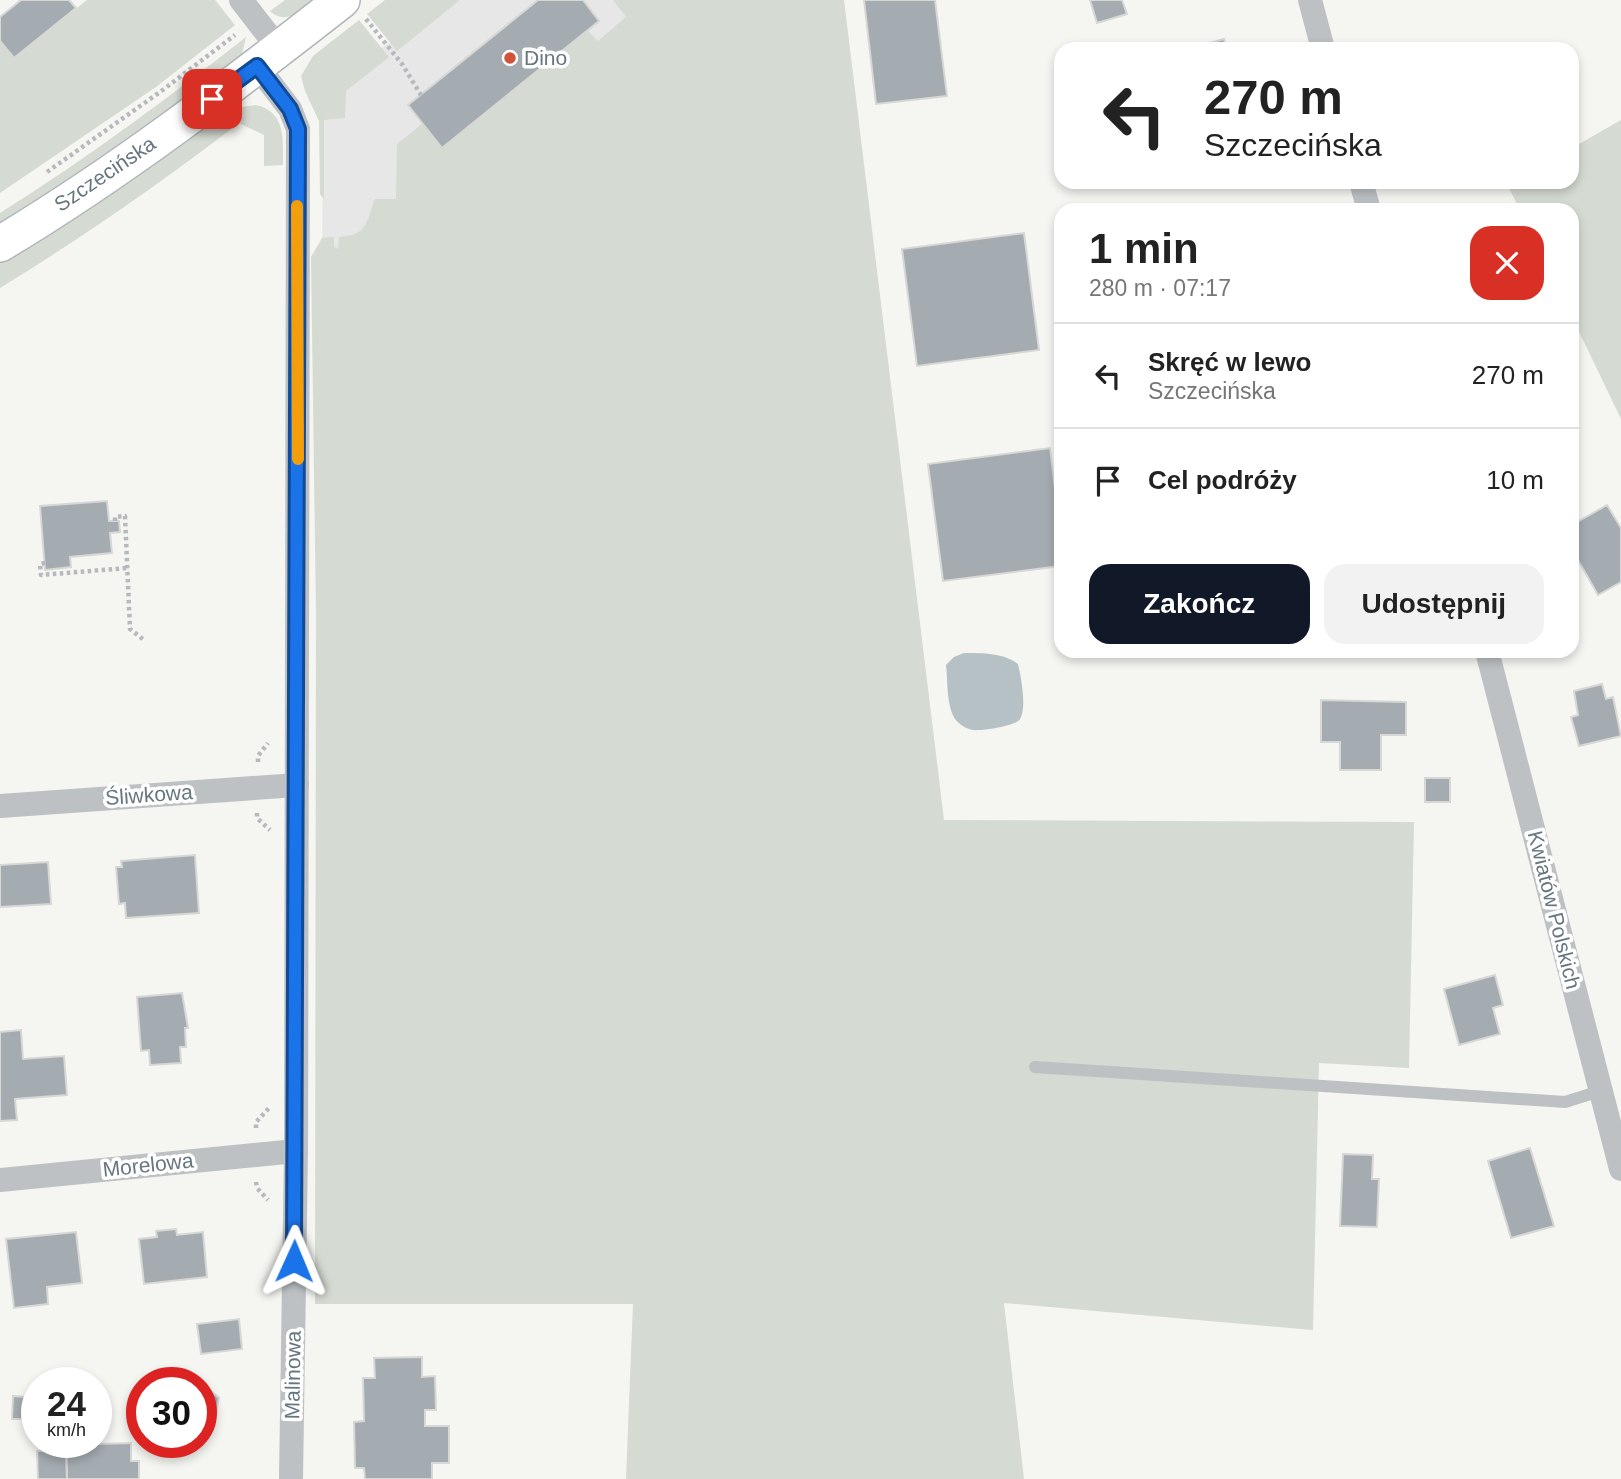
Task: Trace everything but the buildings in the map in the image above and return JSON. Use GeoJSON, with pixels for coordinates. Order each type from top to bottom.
{"type":"FeatureCollection","features":[{"type":"Feature","properties":{"kind":"street","name":"Malinowa"},"geometry":{"type":"LineString","coordinates":[[241,0],[298,129],[296,1151],[291,1479]]}},
{"type":"Feature","properties":{"kind":"street"},"geometry":{"type":"LineString","coordinates":[[1310,0],[1321,42]]}},
{"type":"Feature","properties":{"kind":"street","name":"Szczecińska"},"geometry":{"type":"LineString","coordinates":[[0,244],[121,165],[268,57],[351,6]]}},
{"type":"Feature","properties":{"kind":"street","name":"Kwiatów Polskich"},"geometry":{"type":"LineString","coordinates":[[1489,658],[1621,1169]]}},
{"type":"Feature","properties":{"kind":"street","name":"Śliwkowa"},"geometry":{"type":"LineString","coordinates":[[0,806],[297,785]]}},
{"type":"Feature","properties":{"kind":"street","name":"Morelowa"},"geometry":{"type":"LineString","coordinates":[[0,1180],[296,1151]]}},
{"type":"Feature","properties":{"kind":"lane"},"geometry":{"type":"LineString","coordinates":[[1035,1067],[1566,1102],[1600,1091]]}},
{"type":"Feature","properties":{"kind":"path"},"geometry":{"type":"LineString","coordinates":[[351,6],[402,64],[421,95]]}},
{"type":"Feature","properties":{"kind":"path"},"geometry":{"type":"LineString","coordinates":[[43,175],[160,92],[243,28]]}},
{"type":"Feature","properties":{"kind":"path"},"geometry":{"type":"LineString","coordinates":[[115,521],[115,517],[125,516],[130,629],[144,640]]}},
{"type":"Feature","properties":{"kind":"path"},"geometry":{"type":"LineString","coordinates":[[45,563],[40,564],[41,575],[127,568]]}},
{"type":"Feature","properties":{"kind":"shaded area"},"geometry":{"type":"Polygon","coordinates":[[[87,0],[215,0],[235,25],[156,87],[0,193],[0,42],[14,59],[87,0]]]}},
{"type":"Feature","properties":{"kind":"shaded area"},"geometry":{"type":"Polygon","coordinates":[[[285,0],[316,0],[288,17],[270,11],[285,0]]]}},
{"type":"Feature","properties":{"kind":"shaded area"},"geometry":{"type":"Polygon","coordinates":[[[385,0],[460,0],[397,51],[367,14],[385,0]]]}},
{"type":"Feature","properties":{"kind":"shaded area"},"geometry":{"type":"Polygon","coordinates":[[[447,0],[654,0],[322,268],[323,114],[341,78],[447,0]]]}},
{"type":"Feature","properties":{"kind":"shaded area"},"geometry":{"type":"Polygon","coordinates":[[[613,0],[844,0],[944,820],[1414,822],[1409,1068],[1319,1063],[1313,1330],[1004,1303],[1024,1479],[626,1479],[633,1304],[315,1304],[316,613],[311,257],[322,238],[334,237],[334,247],[338,249],[339,237],[361,230],[368,220],[375,199],[396,199],[397,144],[422,124],[442,148],[588,31],[598,41],[626,17],[613,0]]]}},
{"type":"Feature","properties":{"kind":"shaded area"},"geometry":{"type":"Polygon","coordinates":[[[359,20],[389,57],[346,91],[345,118],[324,120],[324,199],[320,194],[319,121],[301,76],[313,56],[359,20]]]}},
{"type":"Feature","properties":{"kind":"shaded area"},"geometry":{"type":"Polygon","coordinates":[[[246,37],[242,54],[236,63],[174,110],[0,228],[0,213],[126,128],[246,37]]]}},
{"type":"Feature","properties":{"kind":"shaded area"},"geometry":{"type":"Polygon","coordinates":[[[256,105],[266,109],[278,120],[282,136],[283,165],[264,166],[264,135],[239,123],[122,208],[0,288],[0,263],[185,142],[228,109],[256,105]]]}},
{"type":"Feature","properties":{"kind":"shaded area"},"geometry":{"type":"Polygon","coordinates":[[[1621,120],[1621,419],[1579,332],[1579,203],[1516,203],[1510,189],[1579,189],[1579,144],[1621,120]]]}},
{"type":"Feature","properties":{"kind":"shaded area"},"geometry":{"type":"Polygon","coordinates":[[[964,653],[1000,656],[1018,664],[1023,700],[1022,714],[1017,722],[998,728],[973,730],[955,719],[949,700],[946,665],[954,657],[964,653]]]}},
{"type":"Feature","properties":{"kind":"slow traffic"},"geometry":{"type":"LineString","coordinates":[[297,206],[298,459]]}},
{"type":"Feature","properties":{"kind":"place","name":"Dino"},"geometry":{"type":"Point","coordinates":[510,58]}},
{"type":"Feature","properties":{"kind":"route"},"geometry":{"type":"LineString","coordinates":[[212,99],[257,66],[290,109],[298,129],[294,1261]]}}]}
